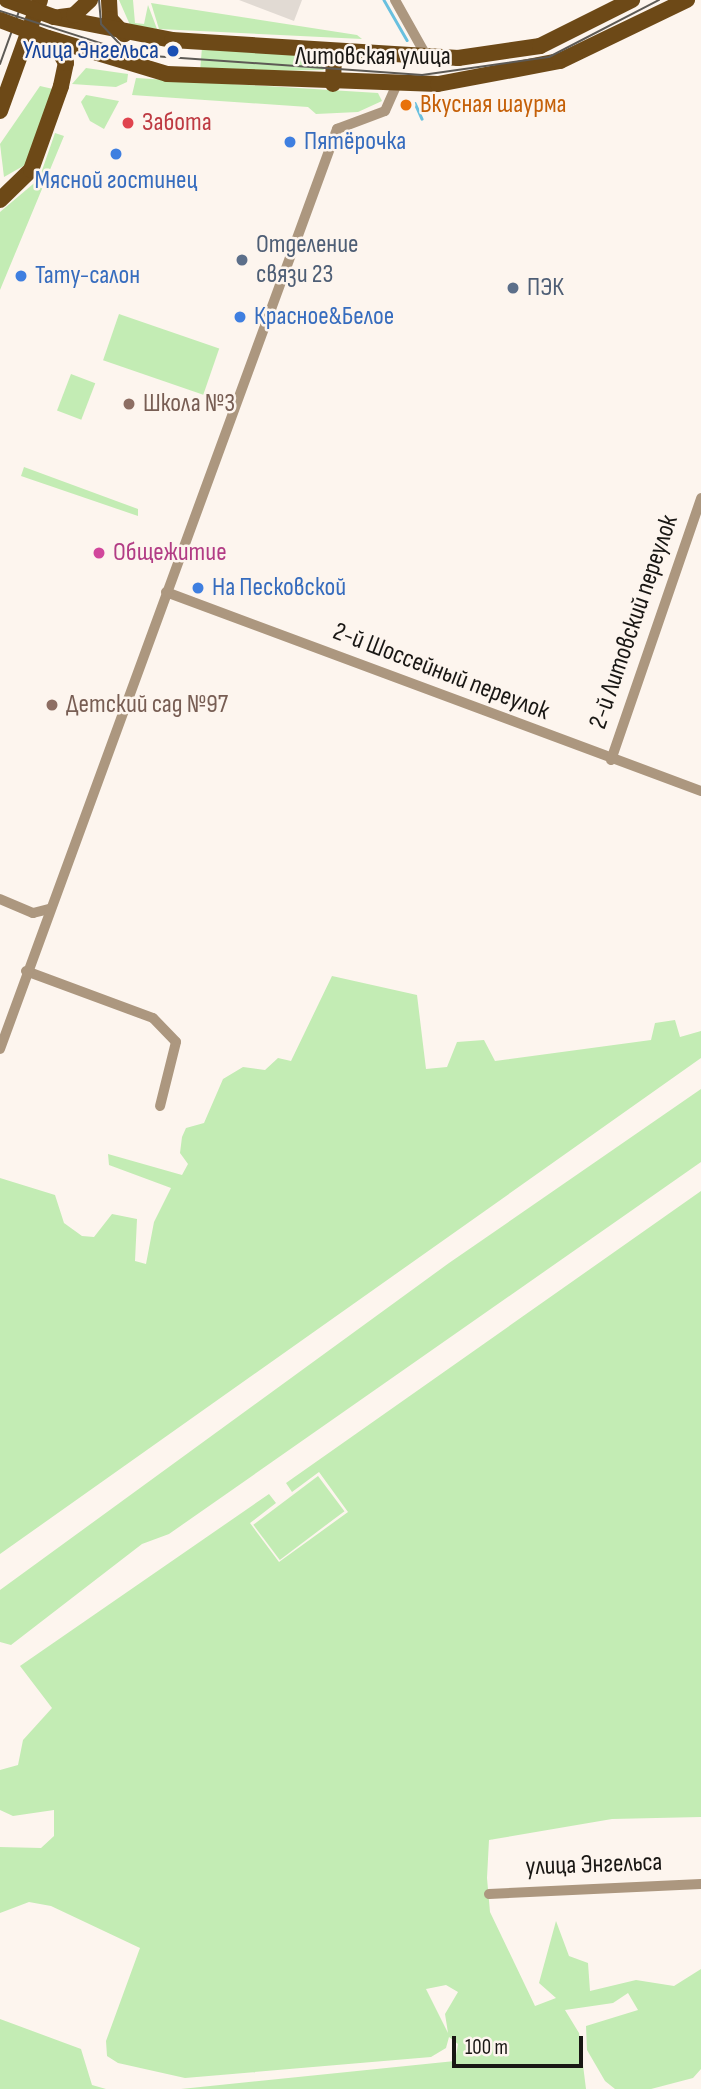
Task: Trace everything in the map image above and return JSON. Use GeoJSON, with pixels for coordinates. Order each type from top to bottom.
{"type":"FeatureCollection","features":[{"type":"Feature","properties":{"kind":"main road"},"geometry":{"type":"LineString","coordinates":[[0,8],[5,0]]}},
{"type":"Feature","properties":{"kind":"main road","name":"Литовская улица"},"geometry":{"type":"LineString","coordinates":[[5,0],[54,17],[126,35],[427,57],[540,46],[632,0]]}},
{"type":"Feature","properties":{"kind":"main road"},"geometry":{"type":"LineString","coordinates":[[0,111],[40,0]]}},
{"type":"Feature","properties":{"kind":"main road"},"geometry":{"type":"LineString","coordinates":[[54,17],[74,15],[90,0]]}},
{"type":"Feature","properties":{"kind":"main road"},"geometry":{"type":"LineString","coordinates":[[109,0],[110,19],[126,35]]}},
{"type":"Feature","properties":{"kind":"main road","name":"Литовская улица"},"geometry":{"type":"LineString","coordinates":[[0,20],[108,60],[167,74],[396,86],[494,77],[560,61],[687,0]]}},
{"type":"Feature","properties":{"kind":"main road"},"geometry":{"type":"LineString","coordinates":[[0,200],[25,178],[63,81],[62,51],[48,38]]}},
{"type":"Feature","properties":{"kind":"main road"},"geometry":{"type":"LineString","coordinates":[[333,84],[334,52]]}},
{"type":"Feature","properties":{"kind":"main road"},"geometry":{"type":"LineString","coordinates":[[63,81],[85,62],[108,60]]}},
{"type":"Feature","properties":{"kind":"main road"},"geometry":{"type":"LineString","coordinates":[[0,182],[25,178]]}},
{"type":"Feature","properties":{"kind":"street"},"geometry":{"type":"LineString","coordinates":[[395,0],[427,57]]}},
{"type":"Feature","properties":{"kind":"street"},"geometry":{"type":"LineString","coordinates":[[0,1049],[26,971],[337,129],[385,111],[396,86]]}},
{"type":"Feature","properties":{"kind":"street","name":"2-й Литовский переулок"},"geometry":{"type":"LineString","coordinates":[[611,760],[701,498]]}},
{"type":"Feature","properties":{"kind":"street","name":"2-й Шоссейный переулок"},"geometry":{"type":"LineString","coordinates":[[166,592],[611,760],[701,791]]}},
{"type":"Feature","properties":{"kind":"street"},"geometry":{"type":"LineString","coordinates":[[0,899],[33,913],[49,909]]}},
{"type":"Feature","properties":{"kind":"street"},"geometry":{"type":"LineString","coordinates":[[26,971],[160,1026],[179,1050],[160,1106]]}},
{"type":"Feature","properties":{"kind":"street","name":"улица Энгельса"},"geometry":{"type":"LineString","coordinates":[[489,1894],[701,1884]]}},
{"type":"Feature","properties":{"kind":"green space"},"geometry":{"type":"Polygon","coordinates":[[[119,0],[133,0],[135,23],[144,24],[148,5],[157,29],[130,25],[119,0]]]}},
{"type":"Feature","properties":{"kind":"green space"},"geometry":{"type":"Polygon","coordinates":[[[151,3],[357,35],[362,39],[159,29],[151,3]]]}},
{"type":"Feature","properties":{"kind":"green space"},"geometry":{"type":"Polygon","coordinates":[[[202,47],[316,57],[324,70],[200,72],[202,47]]]}},
{"type":"Feature","properties":{"kind":"green space"},"geometry":{"type":"Polygon","coordinates":[[[86,68],[128,74],[127,82],[116,87],[72,84],[86,68]]]}},
{"type":"Feature","properties":{"kind":"green space"},"geometry":{"type":"Polygon","coordinates":[[[136,78],[378,93],[382,101],[358,112],[316,114],[308,107],[132,95],[136,78]]]}},
{"type":"Feature","properties":{"kind":"green space"},"geometry":{"type":"Polygon","coordinates":[[[40,86],[53,89],[25,165],[4,177],[0,144],[40,86]]]}},
{"type":"Feature","properties":{"kind":"green space"},"geometry":{"type":"Polygon","coordinates":[[[86,95],[119,101],[104,129],[90,121],[81,102],[86,95]]]}},
{"type":"Feature","properties":{"kind":"green space"},"geometry":{"type":"Polygon","coordinates":[[[55,133],[64,136],[0,290],[0,212],[39,179],[55,133]]]}},
{"type":"Feature","properties":{"kind":"green space"},"geometry":{"type":"Polygon","coordinates":[[[119,314],[219,349],[203,395],[103,360],[119,314]]]}},
{"type":"Feature","properties":{"kind":"green space"},"geometry":{"type":"Polygon","coordinates":[[[71,374],[95,383],[81,420],[57,410],[71,374]]]}},
{"type":"Feature","properties":{"kind":"green space"},"geometry":{"type":"Polygon","coordinates":[[[24,467],[138,509],[138,516],[21,476],[24,467]]]}},
{"type":"Feature","properties":{"kind":"green space"},"geometry":{"type":"Polygon","coordinates":[[[332,976],[417,995],[426,1069],[447,1067],[457,1042],[484,1040],[495,1061],[651,1040],[655,1023],[675,1020],[680,1037],[701,1031],[701,1058],[0,1554],[0,1178],[55,1195],[64,1223],[82,1236],[94,1237],[112,1214],[137,1219],[135,1261],[146,1264],[154,1222],[171,1188],[109,1165],[108,1154],[182,1175],[188,1164],[180,1153],[186,1128],[204,1123],[223,1079],[243,1067],[265,1070],[278,1058],[291,1061],[332,976]]]}},
{"type":"Feature","properties":{"kind":"green space"},"geometry":{"type":"Polygon","coordinates":[[[701,1089],[701,1162],[169,1534],[142,1544],[11,1645],[0,1642],[0,1590],[449,1263],[701,1089]]]}},
{"type":"Feature","properties":{"kind":"green space"},"geometry":{"type":"Polygon","coordinates":[[[701,1191],[701,1817],[612,1819],[489,1840],[487,1878],[490,1912],[535,2006],[556,1998],[539,1983],[556,1921],[569,1956],[588,1963],[590,1991],[636,1980],[674,1986],[701,1969],[701,2069],[693,2078],[651,2089],[615,2089],[605,2081],[587,2050],[586,2026],[638,2010],[628,1993],[613,2003],[565,2010],[579,2033],[586,2089],[181,2089],[455,2061],[458,2044],[449,2037],[446,2048],[431,2057],[185,2078],[118,2063],[107,2056],[106,2041],[140,1948],[51,1906],[29,1902],[0,1913],[0,1847],[41,1848],[54,1836],[54,1810],[13,1816],[0,1810],[0,1770],[18,1765],[23,1740],[52,1708],[20,1666],[269,1494],[276,1503],[250,1523],[279,1562],[348,1512],[319,1472],[292,1492],[286,1483],[701,1191]],[[446,1985],[426,1989],[448,2033],[445,2014],[458,1992],[446,1985]]]}},
{"type":"Feature","properties":{"kind":"green space"},"geometry":{"type":"Polygon","coordinates":[[[318,1476],[344,1511],[280,1560],[253,1525],[318,1476]]]}},
{"type":"Feature","properties":{"kind":"green space"},"geometry":{"type":"Polygon","coordinates":[[[0,2019],[81,2049],[92,2085],[106,2089],[0,2089],[0,2019]]]}},
{"type":"Feature","properties":{"kind":"building"},"geometry":{"type":"Polygon","coordinates":[[[239,0],[302,0],[294,21],[239,0]]]}},
{"type":"Feature","properties":{"kind":"waterway"},"geometry":{"type":"LineString","coordinates":[[384,0],[407,40]]}},
{"type":"Feature","properties":{"kind":"waterway"},"geometry":{"type":"LineString","coordinates":[[415,103],[422,119]]}},
{"type":"Feature","properties":{"kind":"tram line"},"geometry":{"type":"LineString","coordinates":[[0,64],[23,0]]}},
{"type":"Feature","properties":{"kind":"tram line"},"geometry":{"type":"LineString","coordinates":[[99,0],[101,24],[125,50]]}},
{"type":"Feature","properties":{"kind":"tram line"},"geometry":{"type":"LineString","coordinates":[[0,11],[138,55],[422,75],[549,57],[659,0]]}},
{"type":"Feature","properties":{"kind":"place","name":"Улица Энгельса"},"geometry":{"type":"Point","coordinates":[173,51]}},
{"type":"Feature","properties":{"kind":"place","name":"Вкусная шаурма"},"geometry":{"type":"Point","coordinates":[406,105]}},
{"type":"Feature","properties":{"kind":"place","name":"Забота"},"geometry":{"type":"Point","coordinates":[128,123]}},
{"type":"Feature","properties":{"kind":"place","name":"Пятёрочка"},"geometry":{"type":"Point","coordinates":[290,142]}},
{"type":"Feature","properties":{"kind":"place","name":"Мясной гостинец"},"geometry":{"type":"Point","coordinates":[116,154]}},
{"type":"Feature","properties":{"kind":"place","name":"Отделение связи 23"},"geometry":{"type":"Point","coordinates":[242,260]}},
{"type":"Feature","properties":{"kind":"place","name":"Тату-салон"},"geometry":{"type":"Point","coordinates":[21,276]}},
{"type":"Feature","properties":{"kind":"place","name":"ПЭК"},"geometry":{"type":"Point","coordinates":[513,288]}},
{"type":"Feature","properties":{"kind":"place","name":"Красное&Белое"},"geometry":{"type":"Point","coordinates":[240,317]}},
{"type":"Feature","properties":{"kind":"place","name":"Школа №3"},"geometry":{"type":"Point","coordinates":[129,404]}},
{"type":"Feature","properties":{"kind":"place","name":"Общежитие"},"geometry":{"type":"Point","coordinates":[99,553]}},
{"type":"Feature","properties":{"kind":"place","name":"На Песковской"},"geometry":{"type":"Point","coordinates":[198,588]}},
{"type":"Feature","properties":{"kind":"place","name":"Детский сад №97"},"geometry":{"type":"Point","coordinates":[52,705]}}]}
